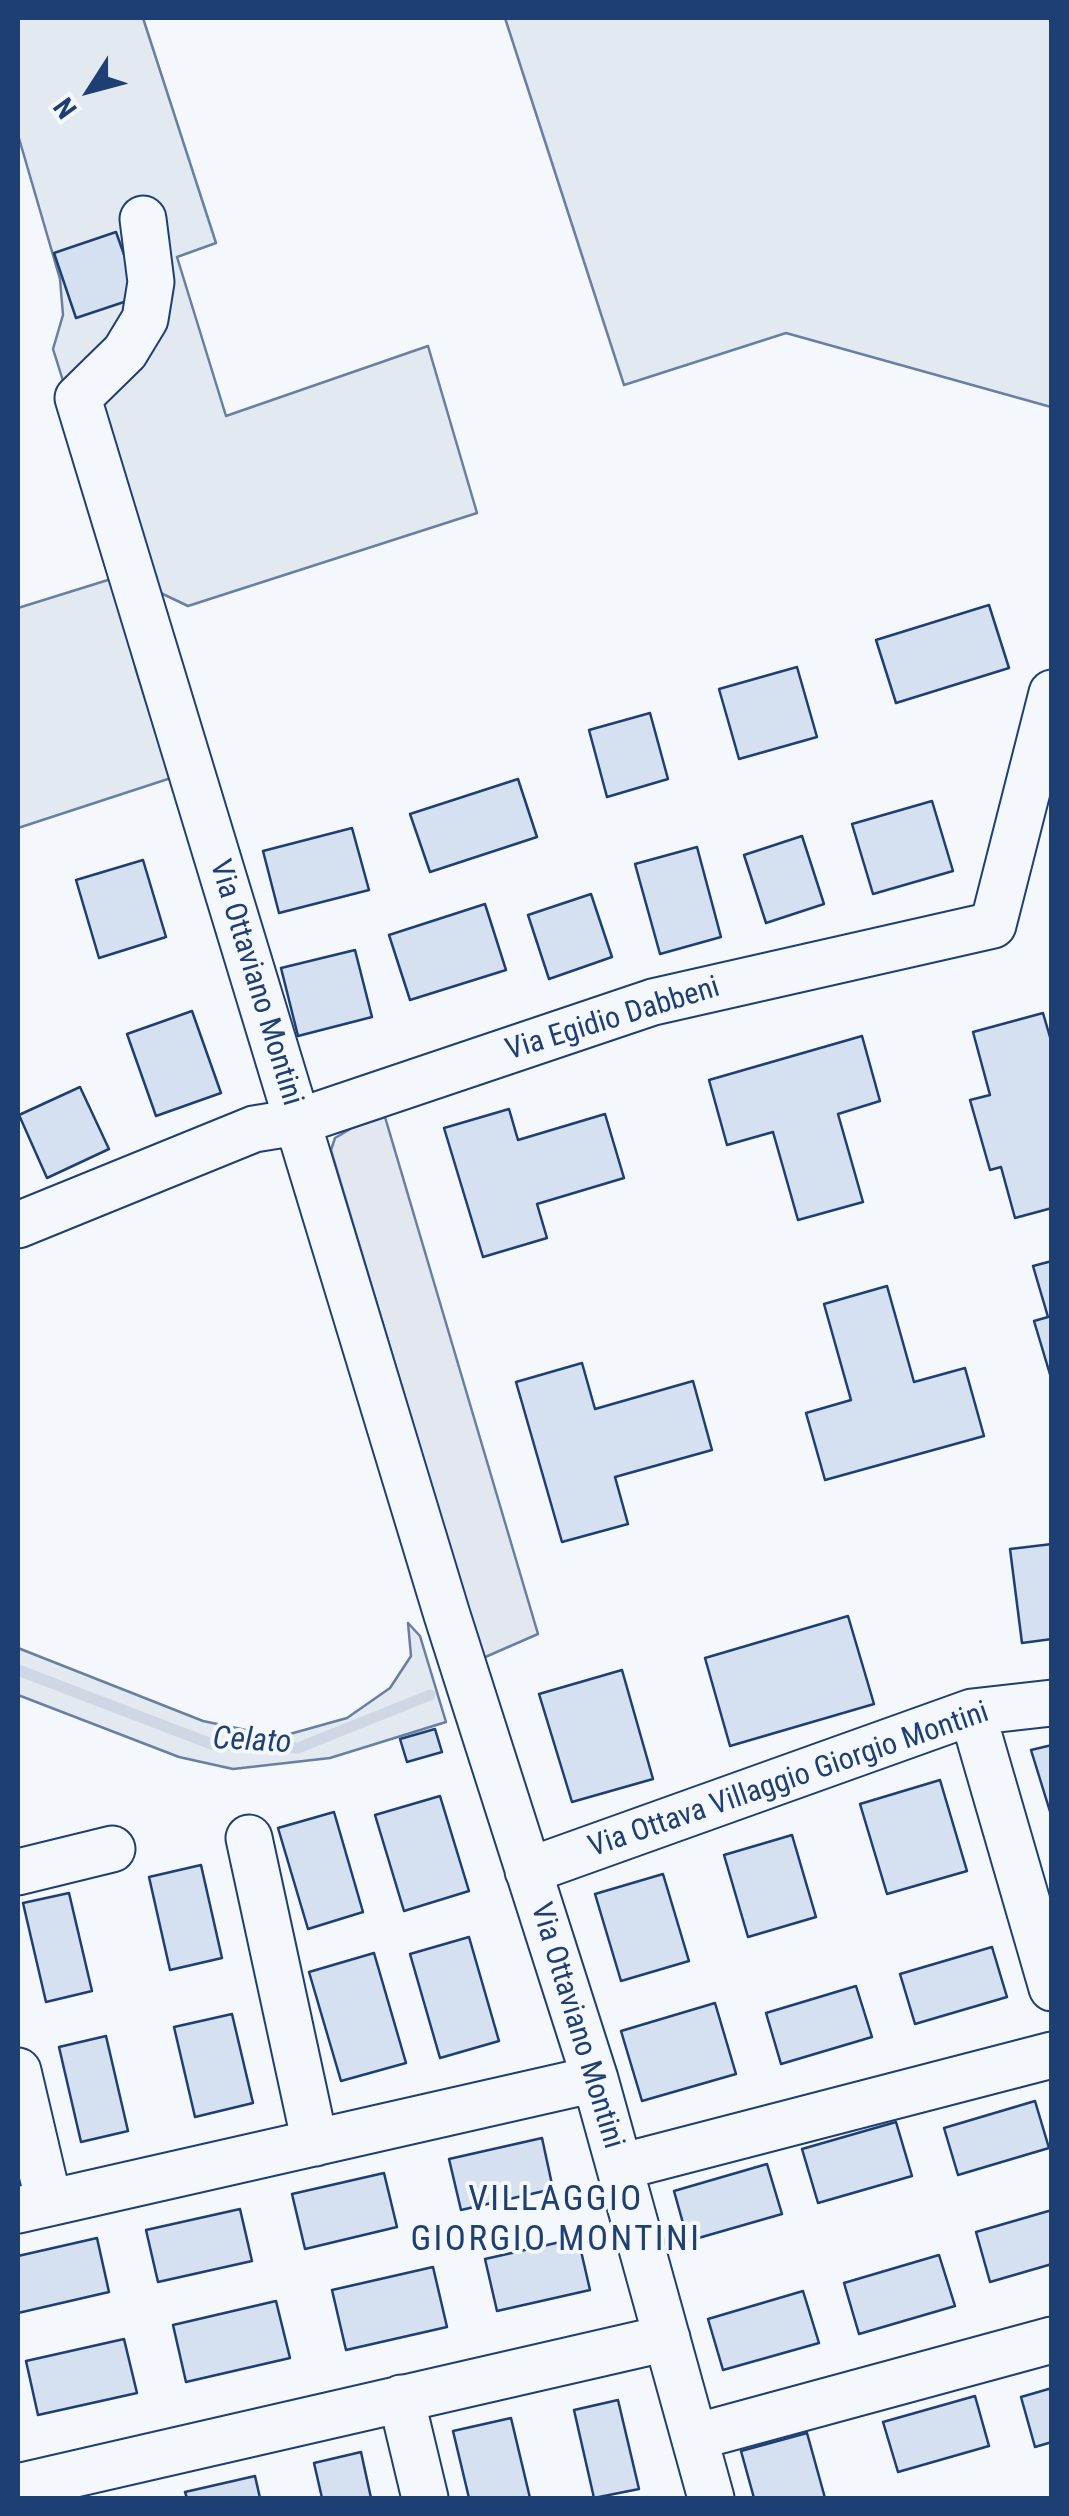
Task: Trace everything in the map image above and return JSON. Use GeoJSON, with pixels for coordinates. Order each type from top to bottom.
{"type":"FeatureCollection","features":[{"type":"Feature","properties":{"kind":"street","name":"Via Ottaviano Montini"},"geometry":{"type":"LineString","coordinates":[[143,219],[151,282],[145,319],[125,352],[78,398],[298,1122],[332,1196],[457,1622],[474,1700],[595,2079],[711,2498]]}},
{"type":"Feature","properties":{"kind":"street","name":"Via Egidio Dabbeni"},"geometry":{"type":"LineString","coordinates":[[18,1225],[254,1129],[298,1122],[653,1002],[993,924],[1052,694]]}},
{"type":"Feature","properties":{"kind":"street","name":"Via Ottava Villaggio Giorgio Montini"},"geometry":{"type":"LineString","coordinates":[[528,1870],[972,1712],[1052,1703]]}},
{"type":"Feature","properties":{"kind":"street"},"geometry":{"type":"LineString","coordinates":[[972,1712],[1052,1988]]}},
{"type":"Feature","properties":{"kind":"street"},"geometry":{"type":"LineString","coordinates":[[249,1838],[314,2143]]}},
{"type":"Feature","properties":{"kind":"street"},"geometry":{"type":"LineString","coordinates":[[18,1872],[112,1849]]}},
{"type":"Feature","properties":{"kind":"street"},"geometry":{"type":"LineString","coordinates":[[620,2166],[1052,2055]]}},
{"type":"Feature","properties":{"kind":"street"},"geometry":{"type":"LineString","coordinates":[[18,2070],[33,2207],[595,2079]]}},
{"type":"Feature","properties":{"kind":"street"},"geometry":{"type":"LineString","coordinates":[[18,2487],[135,2480],[401,2398],[667,2338]]}},
{"type":"Feature","properties":{"kind":"street"},"geometry":{"type":"LineString","coordinates":[[695,2437],[1052,2340]]}},
{"type":"Feature","properties":{"kind":"street"},"geometry":{"type":"LineString","coordinates":[[401,2398],[425,2498]]}},
{"type":"Feature","properties":{"kind":"shaded area"},"geometry":{"type":"Polygon","coordinates":[[[18,18],[143,18],[216,243],[177,257],[226,416],[428,346],[477,513],[188,606],[125,576],[125,619],[136,670],[171,778],[18,828],[18,608],[124,575],[53,349],[63,315],[60,279],[18,135],[18,18]]]}},
{"type":"Feature","properties":{"kind":"shaded area"},"geometry":{"type":"Polygon","coordinates":[[[505,18],[1051,18],[1051,407],[786,333],[624,385],[505,18]]]}},
{"type":"Feature","properties":{"kind":"shaded area"},"geometry":{"type":"Polygon","coordinates":[[[385,1117],[538,1634],[483,1658],[331,1150],[335,1138],[385,1117]]]}},
{"type":"Feature","properties":{"kind":"shaded area"},"geometry":{"type":"Polygon","coordinates":[[[408,1623],[420,1636],[446,1722],[330,1758],[233,1769],[179,1757],[18,1695],[18,1648],[203,1721],[279,1737],[347,1718],[390,1688],[411,1656],[408,1623]]]}},
{"type":"Feature","properties":{"kind":"building"},"geometry":{"type":"Polygon","coordinates":[[[116,232],[139,297],[76,318],[54,253],[116,232]]]}},
{"type":"Feature","properties":{"kind":"building"},"geometry":{"type":"Polygon","coordinates":[[[989,605],[1009,668],[896,703],[876,640],[989,605]]]}},
{"type":"Feature","properties":{"kind":"building"},"geometry":{"type":"Polygon","coordinates":[[[797,667],[817,737],[739,759],[719,689],[797,667]]]}},
{"type":"Feature","properties":{"kind":"building"},"geometry":{"type":"Polygon","coordinates":[[[650,713],[668,779],[607,797],[589,730],[650,713]]]}},
{"type":"Feature","properties":{"kind":"building"},"geometry":{"type":"Polygon","coordinates":[[[518,779],[537,837],[430,872],[410,814],[518,779]]]}},
{"type":"Feature","properties":{"kind":"building"},"geometry":{"type":"Polygon","coordinates":[[[932,801],[953,871],[873,894],[852,824],[932,801]]]}},
{"type":"Feature","properties":{"kind":"building"},"geometry":{"type":"Polygon","coordinates":[[[352,828],[369,890],[279,913],[263,851],[352,828]]]}},
{"type":"Feature","properties":{"kind":"building"},"geometry":{"type":"Polygon","coordinates":[[[802,836],[824,904],[766,923],[744,855],[802,836]]]}},
{"type":"Feature","properties":{"kind":"building"},"geometry":{"type":"Polygon","coordinates":[[[697,847],[721,937],[660,954],[635,864],[697,847]]]}},
{"type":"Feature","properties":{"kind":"building"},"geometry":{"type":"Polygon","coordinates":[[[143,860],[166,937],[99,958],[76,880],[143,860]]]}},
{"type":"Feature","properties":{"kind":"building"},"geometry":{"type":"Polygon","coordinates":[[[591,894],[612,957],[549,979],[528,915],[591,894]]]}},
{"type":"Feature","properties":{"kind":"building"},"geometry":{"type":"Polygon","coordinates":[[[485,904],[506,970],[410,1000],[389,935],[485,904]]]}},
{"type":"Feature","properties":{"kind":"building"},"geometry":{"type":"Polygon","coordinates":[[[355,950],[372,1017],[298,1036],[281,968],[355,950]]]}},
{"type":"Feature","properties":{"kind":"building"},"geometry":{"type":"Polygon","coordinates":[[[192,1011],[221,1093],[156,1116],[127,1034],[192,1011]]]}},
{"type":"Feature","properties":{"kind":"building"},"geometry":{"type":"Polygon","coordinates":[[[1043,1013],[1052,1044],[1052,1208],[1015,1218],[1001,1167],[990,1170],[970,1100],[990,1095],[973,1032],[1043,1013]]]}},
{"type":"Feature","properties":{"kind":"building"},"geometry":{"type":"Polygon","coordinates":[[[862,1036],[880,1101],[838,1114],[863,1202],[798,1220],[773,1132],[727,1145],[709,1080],[862,1036]]]}},
{"type":"Feature","properties":{"kind":"building"},"geometry":{"type":"Polygon","coordinates":[[[80,1087],[109,1149],[47,1178],[19,1115],[80,1087]]]}},
{"type":"Feature","properties":{"kind":"building"},"geometry":{"type":"Polygon","coordinates":[[[509,1109],[518,1140],[605,1114],[624,1178],[537,1204],[547,1238],[483,1257],[444,1128],[509,1109]]]}},
{"type":"Feature","properties":{"kind":"building"},"geometry":{"type":"Polygon","coordinates":[[[1052,1261],[1052,1381],[1034,1321],[1048,1317],[1033,1266],[1052,1261]]]}},
{"type":"Feature","properties":{"kind":"building"},"geometry":{"type":"Polygon","coordinates":[[[887,1286],[914,1382],[965,1368],[984,1436],[825,1480],[806,1413],[851,1400],[824,1304],[887,1286]]]}},
{"type":"Feature","properties":{"kind":"building"},"geometry":{"type":"Polygon","coordinates":[[[582,1363],[595,1409],[693,1381],[712,1450],[615,1477],[628,1524],[562,1542],[516,1382],[582,1363]]]}},
{"type":"Feature","properties":{"kind":"building"},"geometry":{"type":"Polygon","coordinates":[[[1052,1544],[1052,1639],[1022,1643],[1010,1549],[1052,1544]]]}},
{"type":"Feature","properties":{"kind":"building"},"geometry":{"type":"Polygon","coordinates":[[[848,1616],[874,1704],[730,1746],[705,1658],[848,1616]]]}},
{"type":"Feature","properties":{"kind":"building"},"geometry":{"type":"Polygon","coordinates":[[[622,1670],[653,1779],[572,1802],[539,1694],[622,1670]]]}},
{"type":"Feature","properties":{"kind":"building"},"geometry":{"type":"Polygon","coordinates":[[[435,1729],[442,1752],[407,1762],[400,1739],[435,1729]]]}},
{"type":"Feature","properties":{"kind":"building"},"geometry":{"type":"Polygon","coordinates":[[[1052,1745],[1052,1818],[1031,1750],[1052,1745]]]}},
{"type":"Feature","properties":{"kind":"building"},"geometry":{"type":"Polygon","coordinates":[[[940,1780],[967,1871],[887,1894],[860,1804],[940,1780]]]}},
{"type":"Feature","properties":{"kind":"building"},"geometry":{"type":"Polygon","coordinates":[[[440,1796],[469,1891],[404,1911],[375,1815],[440,1796]]]}},
{"type":"Feature","properties":{"kind":"building"},"geometry":{"type":"Polygon","coordinates":[[[334,1812],[363,1912],[308,1929],[278,1828],[334,1812]]]}},
{"type":"Feature","properties":{"kind":"building"},"geometry":{"type":"Polygon","coordinates":[[[792,1835],[816,1917],[748,1937],[724,1855],[792,1835]]]}},
{"type":"Feature","properties":{"kind":"building"},"geometry":{"type":"Polygon","coordinates":[[[201,1865],[222,1958],[170,1970],[149,1877],[201,1865]]]}},
{"type":"Feature","properties":{"kind":"building"},"geometry":{"type":"Polygon","coordinates":[[[663,1874],[689,1961],[621,1981],[595,1894],[663,1874]]]}},
{"type":"Feature","properties":{"kind":"building"},"geometry":{"type":"Polygon","coordinates":[[[69,1893],[92,1991],[46,2002],[23,1903],[69,1893]]]}},
{"type":"Feature","properties":{"kind":"building"},"geometry":{"type":"Polygon","coordinates":[[[469,1937],[499,2041],[440,2058],[410,1954],[469,1937]]]}},
{"type":"Feature","properties":{"kind":"building"},"geometry":{"type":"Polygon","coordinates":[[[992,1947],[1007,1997],[915,2024],[900,1974],[992,1947]]]}},
{"type":"Feature","properties":{"kind":"building"},"geometry":{"type":"Polygon","coordinates":[[[374,1953],[406,2063],[341,2081],[309,1972],[374,1953]]]}},
{"type":"Feature","properties":{"kind":"building"},"geometry":{"type":"Polygon","coordinates":[[[856,1986],[872,2037],[781,2064],[766,2013],[856,1986]]]}},
{"type":"Feature","properties":{"kind":"building"},"geometry":{"type":"Polygon","coordinates":[[[715,2003],[736,2074],[642,2101],[621,2031],[715,2003]]]}},
{"type":"Feature","properties":{"kind":"building"},"geometry":{"type":"Polygon","coordinates":[[[232,2014],[253,2103],[195,2117],[174,2027],[232,2014]]]}},
{"type":"Feature","properties":{"kind":"building"},"geometry":{"type":"Polygon","coordinates":[[[106,2036],[128,2131],[81,2142],[59,2047],[106,2036]]]}},
{"type":"Feature","properties":{"kind":"building"},"geometry":{"type":"Polygon","coordinates":[[[1035,2101],[1049,2148],[958,2175],[944,2128],[1035,2101]]]}},
{"type":"Feature","properties":{"kind":"building"},"geometry":{"type":"Polygon","coordinates":[[[896,2122],[912,2176],[818,2203],[802,2149],[896,2122]]]}},
{"type":"Feature","properties":{"kind":"building"},"geometry":{"type":"Polygon","coordinates":[[[542,2138],[553,2189],[461,2210],[449,2159],[542,2138]]]}},
{"type":"Feature","properties":{"kind":"building"},"geometry":{"type":"Polygon","coordinates":[[[767,2164],[782,2214],[688,2241],[674,2191],[767,2164]]]}},
{"type":"Feature","properties":{"kind":"building"},"geometry":{"type":"Polygon","coordinates":[[[384,2173],[397,2227],[305,2249],[292,2194],[384,2173]]]}},
{"type":"Feature","properties":{"kind":"building"},"geometry":{"type":"Polygon","coordinates":[[[240,2209],[252,2261],[158,2282],[146,2230],[240,2209]]]}},
{"type":"Feature","properties":{"kind":"building"},"geometry":{"type":"Polygon","coordinates":[[[1052,2210],[1052,2264],[990,2282],[976,2232],[1052,2210]]]}},
{"type":"Feature","properties":{"kind":"building"},"geometry":{"type":"Polygon","coordinates":[[[97,2238],[109,2292],[18,2313],[18,2256],[97,2238]]]}},
{"type":"Feature","properties":{"kind":"building"},"geometry":{"type":"Polygon","coordinates":[[[578,2238],[590,2290],[497,2311],[485,2259],[578,2238]]]}},
{"type":"Feature","properties":{"kind":"building"},"geometry":{"type":"Polygon","coordinates":[[[939,2255],[955,2306],[859,2334],[844,2283],[939,2255]]]}},
{"type":"Feature","properties":{"kind":"building"},"geometry":{"type":"Polygon","coordinates":[[[433,2267],[447,2327],[346,2350],[332,2290],[433,2267]]]}},
{"type":"Feature","properties":{"kind":"building"},"geometry":{"type":"Polygon","coordinates":[[[803,2291],[819,2343],[723,2370],[708,2319],[803,2291]]]}},
{"type":"Feature","properties":{"kind":"building"},"geometry":{"type":"Polygon","coordinates":[[[276,2301],[290,2358],[186,2382],[173,2325],[276,2301]]]}},
{"type":"Feature","properties":{"kind":"building"},"geometry":{"type":"Polygon","coordinates":[[[124,2339],[137,2393],[38,2415],[26,2361],[124,2339]]]}},
{"type":"Feature","properties":{"kind":"building"},"geometry":{"type":"Polygon","coordinates":[[[1052,2388],[1052,2442],[1035,2447],[1021,2397],[1052,2388]]]}},
{"type":"Feature","properties":{"kind":"building"},"geometry":{"type":"Polygon","coordinates":[[[975,2396],[989,2446],[898,2472],[883,2422],[975,2396]]]}},
{"type":"Feature","properties":{"kind":"building"},"geometry":{"type":"Polygon","coordinates":[[[618,2400],[639,2489],[594,2498],[574,2410],[618,2400]]]}},
{"type":"Feature","properties":{"kind":"building"},"geometry":{"type":"Polygon","coordinates":[[[511,2418],[530,2498],[469,2498],[453,2431],[511,2418]]]}},
{"type":"Feature","properties":{"kind":"building"},"geometry":{"type":"Polygon","coordinates":[[[807,2433],[825,2498],[754,2498],[741,2451],[807,2433]]]}},
{"type":"Feature","properties":{"kind":"building"},"geometry":{"type":"Polygon","coordinates":[[[361,2452],[371,2498],[322,2498],[314,2463],[361,2452]]]}},
{"type":"Feature","properties":{"kind":"building"},"geometry":{"type":"Polygon","coordinates":[[[255,2476],[260,2498],[187,2498],[185,2492],[255,2476]]]}},
{"type":"Feature","properties":{"kind":"waterway","name":"Celato"},"geometry":{"type":"LineString","coordinates":[[18,1670],[214,1745],[298,1748],[430,1695]]}},
{"type":"Feature","properties":{"kind":"district","name":"VILLAGGIO GIORGIO MONTINI"},"geometry":{"type":"Point","coordinates":[556,2221]}}]}
